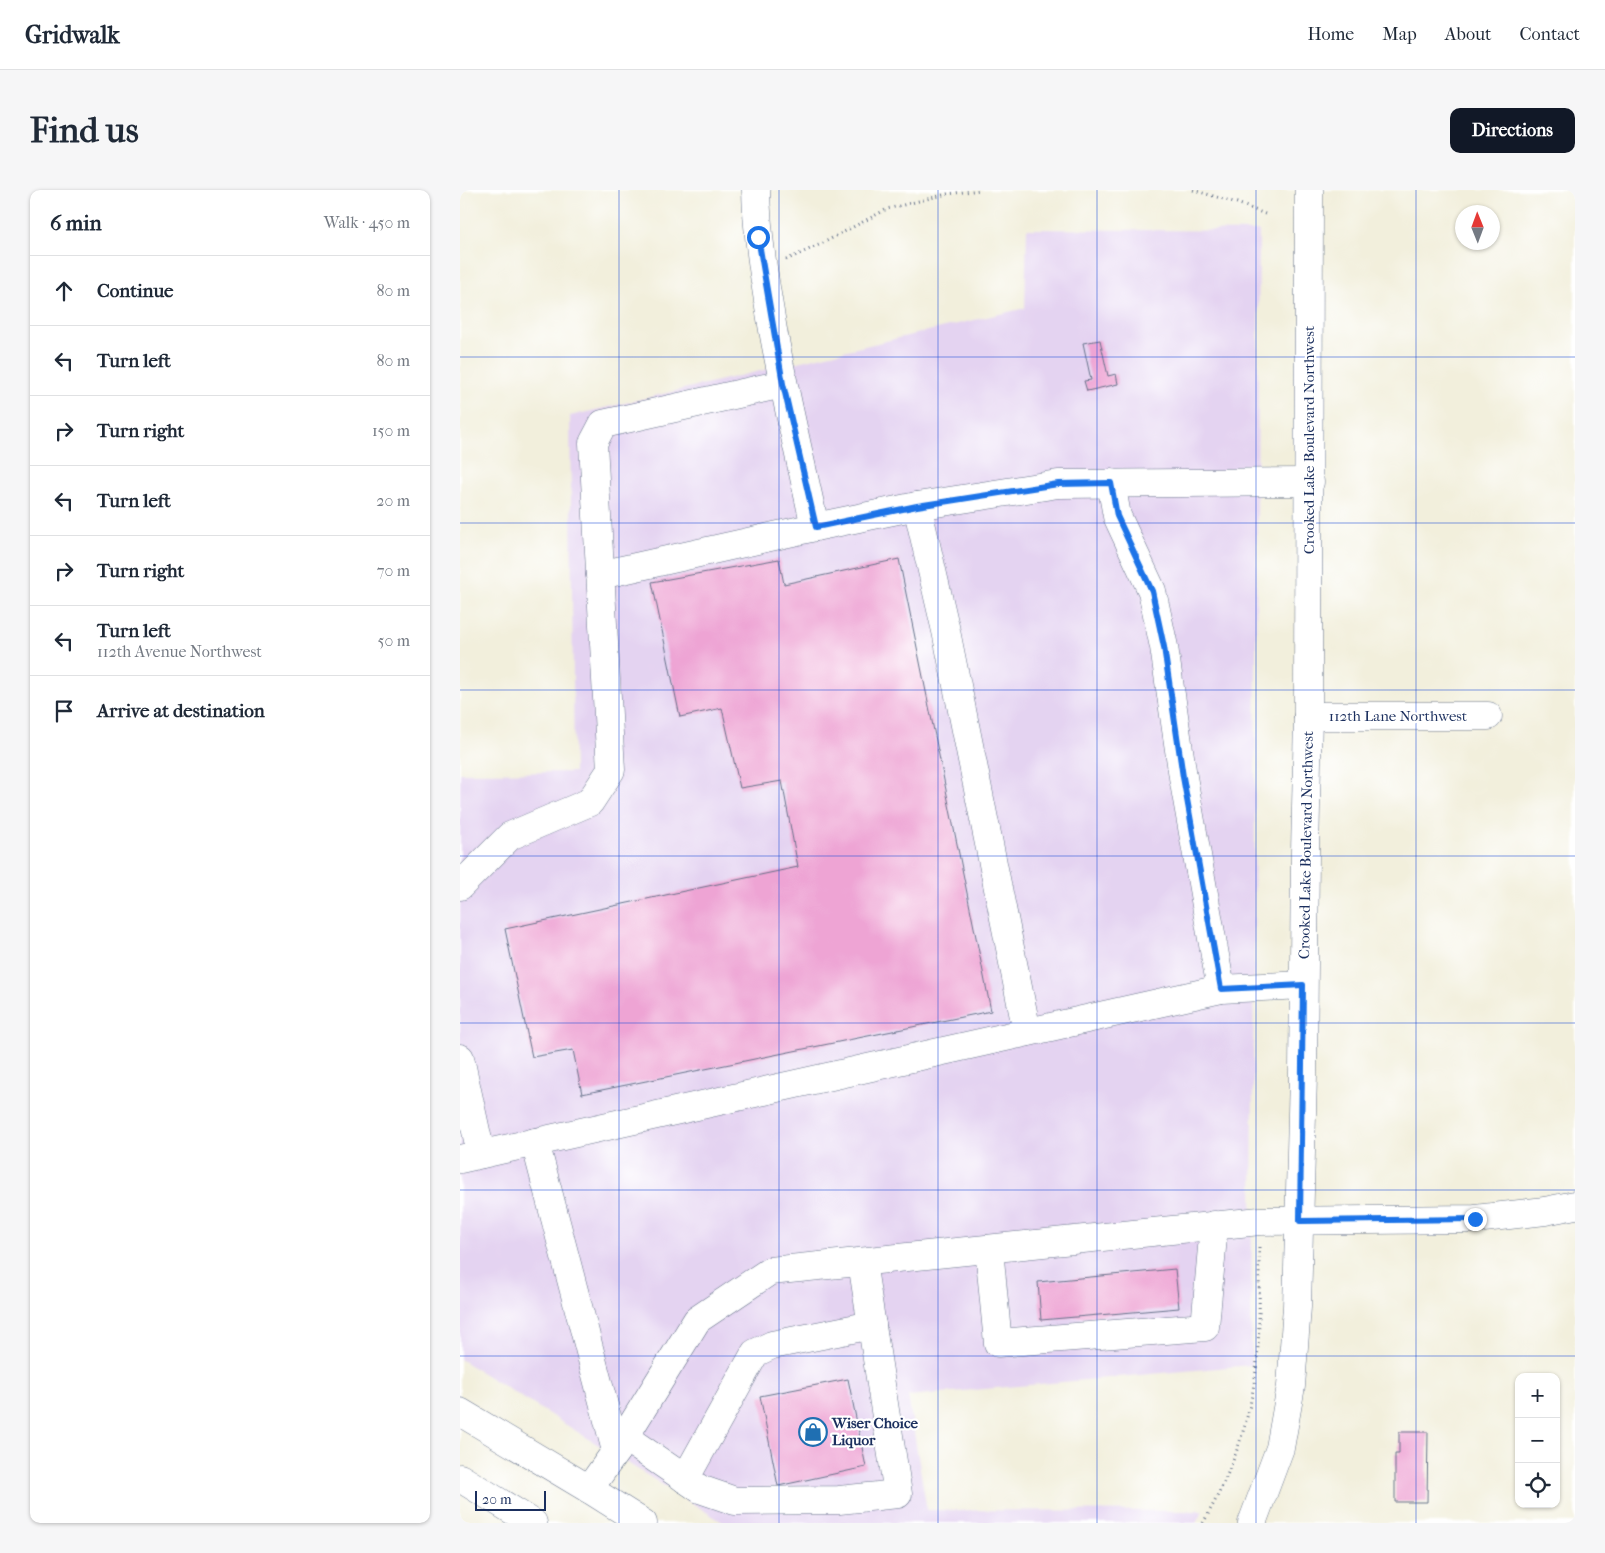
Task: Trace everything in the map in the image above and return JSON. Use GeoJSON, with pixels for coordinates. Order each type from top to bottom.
{"type":"FeatureCollection","features":[{"type":"Feature","properties":{"kind":"street"},"geometry":{"type":"LineString","coordinates":[[756,190],[758,237],[783,384],[816,527]]}},
{"type":"Feature","properties":{"kind":"street","name":"Crooked Lake Boulevard Northwest"},"geometry":{"type":"LineString","coordinates":[[1258,1522],[1280,1448],[1291,1386],[1298,1307],[1308,716],[1310,482],[1308,397],[1309,190]]}},
{"type":"Feature","properties":{"kind":"street"},"geometry":{"type":"LineString","coordinates":[[460,886],[510,836],[590,802],[610,770],[593,443],[603,424],[783,384]]}},
{"type":"Feature","properties":{"kind":"street"},"geometry":{"type":"LineString","coordinates":[[600,575],[917,506],[1058,484],[1310,482]]}},
{"type":"Feature","properties":{"kind":"street"},"geometry":{"type":"LineString","coordinates":[[1111,483],[1117,516],[1152,591],[1164,647],[1181,768],[1221,989]]}},
{"type":"Feature","properties":{"kind":"street"},"geometry":{"type":"LineString","coordinates":[[917,506],[944,623],[1027,1032]]}},
{"type":"Feature","properties":{"kind":"street","name":"112th Lane Northwest"},"geometry":{"type":"LineString","coordinates":[[1308,716],[1488,716]]}},
{"type":"Feature","properties":{"kind":"street"},"geometry":{"type":"LineString","coordinates":[[462,1074],[471,1157],[1221,989],[1303,985]]}},
{"type":"Feature","properties":{"kind":"street"},"geometry":{"type":"LineString","coordinates":[[535,1142],[620,1444],[685,1478],[700,1489],[735,1500],[839,1500],[898,1494],[862,1262]]}},
{"type":"Feature","properties":{"kind":"street"},"geometry":{"type":"LineString","coordinates":[[589,1488],[620,1444],[697,1320],[770,1271],[1260,1221],[1475,1219],[1545,1211],[1575,1205]]}},
{"type":"Feature","properties":{"kind":"street"},"geometry":{"type":"LineString","coordinates":[[989,1248],[998,1343],[1205,1327],[1214,1225]]}},
{"type":"Feature","properties":{"kind":"street"},"geometry":{"type":"LineString","coordinates":[[685,1478],[755,1353],[772,1345],[872,1326]]}},
{"type":"Feature","properties":{"kind":"street"},"geometry":{"type":"LineString","coordinates":[[460,1412],[589,1488],[642,1523]]}},
{"type":"Feature","properties":{"kind":"street"},"geometry":{"type":"LineString","coordinates":[[460,1478],[533,1523]]}},
{"type":"Feature","properties":{"kind":"path"},"geometry":{"type":"LineString","coordinates":[[763,270],[820,244],[887,209],[947,194],[981,190]]}},
{"type":"Feature","properties":{"kind":"path"},"geometry":{"type":"LineString","coordinates":[[1193,190],[1237,203],[1265,214]]}},
{"type":"Feature","properties":{"kind":"path"},"geometry":{"type":"LineString","coordinates":[[1203,1523],[1231,1467],[1244,1430],[1253,1391],[1258,1347],[1260,1221]]}},
{"type":"Feature","properties":{"kind":"shaded area"},"geometry":{"type":"Polygon","coordinates":[[[1027,229],[1259,231],[1251,1365],[908,1396],[927,1510],[1203,1511],[1196,1523],[724,1523],[460,1359],[460,773],[574,772],[570,416],[1025,308],[1027,229]]]}},
{"type":"Feature","properties":{"kind":"building"},"geometry":{"type":"Polygon","coordinates":[[[1100,340],[1108,376],[1116,374],[1118,384],[1087,391],[1084,381],[1091,380],[1083,343],[1100,340]]]}},
{"type":"Feature","properties":{"kind":"building"},"geometry":{"type":"Polygon","coordinates":[[[779,559],[784,584],[899,559],[991,1011],[582,1094],[573,1050],[532,1057],[505,929],[798,867],[782,781],[740,788],[722,708],[680,717],[652,582],[779,559]]]}},
{"type":"Feature","properties":{"kind":"building"},"geometry":{"type":"Polygon","coordinates":[[[1175,1269],[1179,1308],[1041,1320],[1038,1282],[1175,1269]]]}},
{"type":"Feature","properties":{"kind":"building","name":"Wiser Choice Liquor"},"geometry":{"type":"Polygon","coordinates":[[[848,1379],[866,1467],[778,1486],[760,1396],[848,1379]]]}},
{"type":"Feature","properties":{"kind":"building"},"geometry":{"type":"Polygon","coordinates":[[[1399,1432],[1428,1432],[1427,1502],[1395,1502],[1395,1454],[1399,1454],[1399,1432]]]}},
{"type":"Feature","properties":{"kind":"place","name":"Wiser Choice Liquor"},"geometry":{"type":"Point","coordinates":[813,1432]}},
{"type":"Feature","properties":{"kind":"route"},"geometry":{"type":"LineString","coordinates":[[758,237],[783,384],[816,527],[917,506],[1058,484],[1111,483],[1117,516],[1152,591],[1164,647],[1183,777],[1221,989],[1303,985],[1300,1221],[1475,1219]]}}]}
